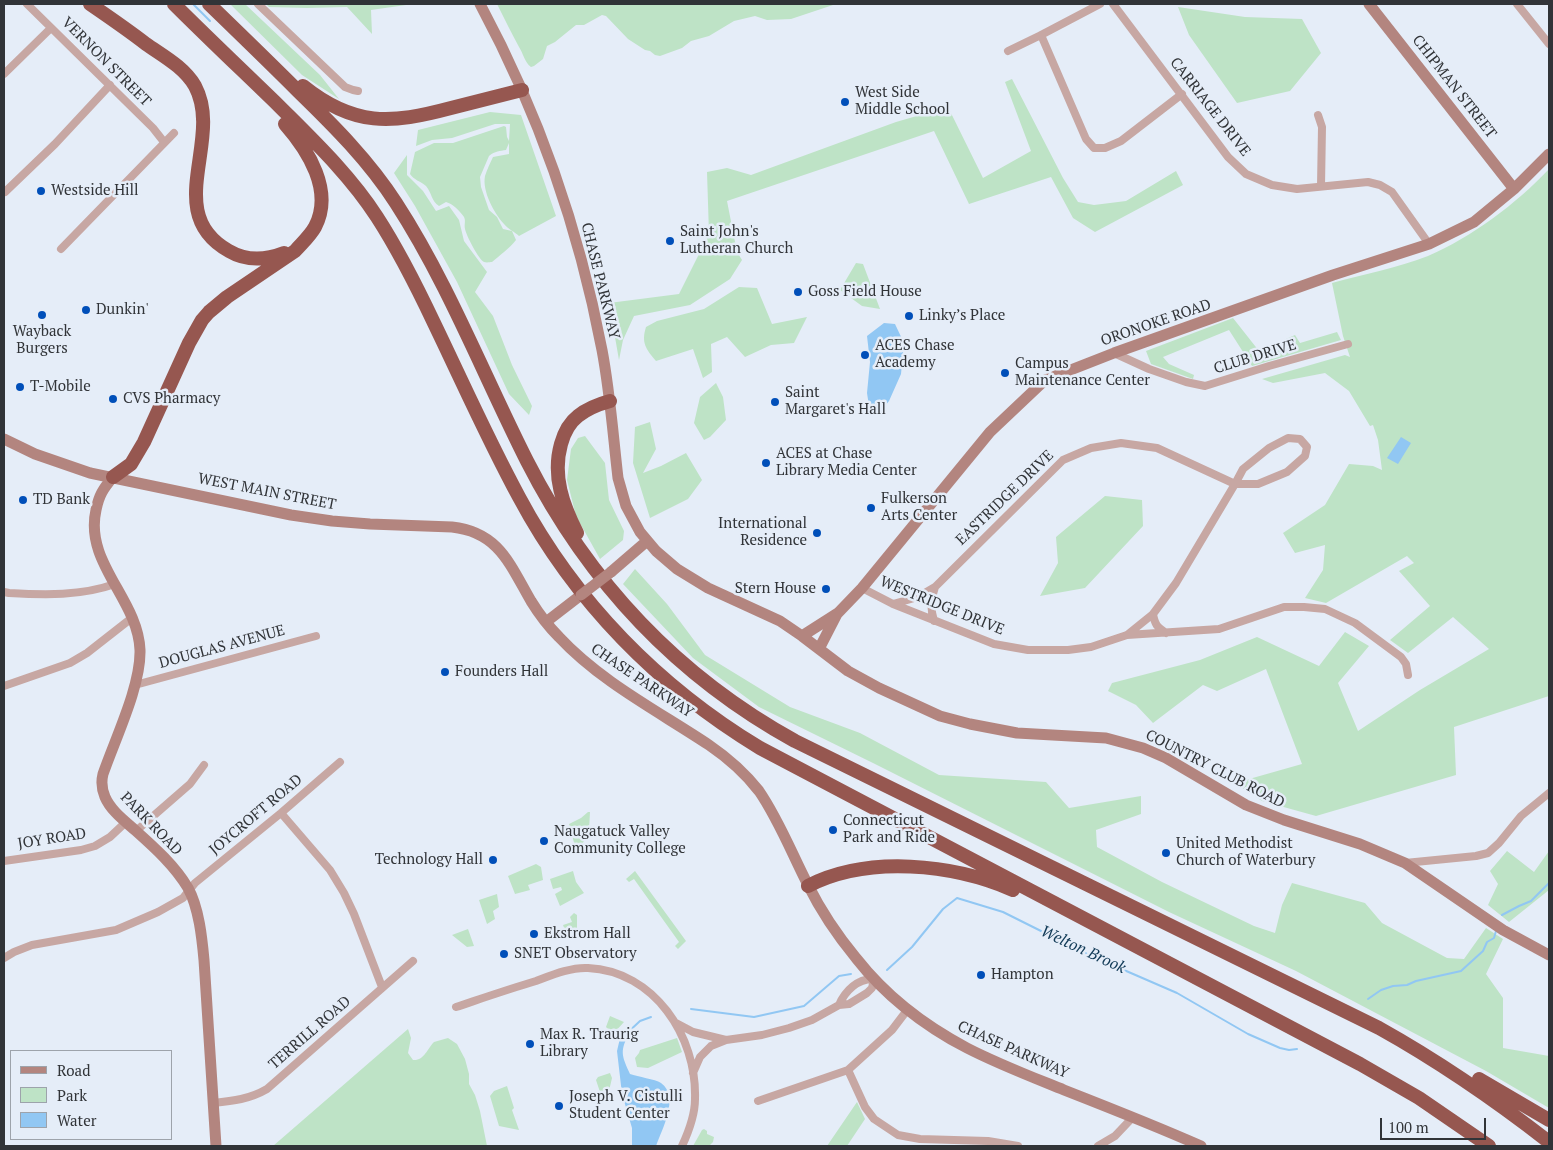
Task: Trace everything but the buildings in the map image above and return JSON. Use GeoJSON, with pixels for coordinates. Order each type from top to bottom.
{"type":"FeatureCollection","features":[{"type":"Feature","properties":{"kind":"highway"},"geometry":{"type":"LineString","coordinates":[[90,4],[173,63],[189,77],[194,86],[204,114],[195,194],[196,205],[202,224],[215,241],[233,253],[261,259],[292,248],[302,241],[315,227]]}},
{"type":"Feature","properties":{"kind":"highway"},"geometry":{"type":"LineString","coordinates":[[113,477],[131,464],[144,442],[189,343],[202,320],[217,304],[295,251],[315,227],[320,213],[320,190],[314,167],[301,143],[285,123],[174,4]]}},
{"type":"Feature","properties":{"kind":"highway"},"geometry":{"type":"LineString","coordinates":[[174,4],[326,154],[361,194],[376,215],[403,261],[506,472],[531,519],[559,564],[610,627],[632,650],[693,704],[760,748],[1389,1081],[1447,1116],[1490,1146]]}},
{"type":"Feature","properties":{"kind":"highway"},"geometry":{"type":"LineString","coordinates":[[209,4],[344,136],[374,172],[420,242],[539,485],[580,551],[595,572],[630,612],[688,668],[729,700],[773,729],[1439,1056],[1549,1120]]}},
{"type":"Feature","properties":{"kind":"highway"},"geometry":{"type":"LineString","coordinates":[[243,37],[319,98],[341,110],[361,117],[394,120],[418,117],[522,90]]}},
{"type":"Feature","properties":{"kind":"highway"},"geometry":{"type":"LineString","coordinates":[[610,401],[584,411],[565,431],[558,452],[557,475],[562,498],[578,535],[630,612]]}},
{"type":"Feature","properties":{"kind":"highway"},"geometry":{"type":"LineString","coordinates":[[808,886],[829,876],[866,868],[914,867],[963,874],[1007,887],[1150,953]]}},
{"type":"Feature","properties":{"kind":"highway"},"geometry":{"type":"LineString","coordinates":[[1350,1013],[1408,1044],[1440,1064],[1498,1103],[1549,1142]]}},
{"type":"Feature","properties":{"kind":"main road","name":"CHASE PARKWAY"},"geometry":{"type":"LineString","coordinates":[[480,4],[501,44],[545,144],[567,210],[592,302],[602,351],[610,401],[616,463],[622,493],[633,520],[647,541]]}},
{"type":"Feature","properties":{"kind":"main road","name":"CHIPMAN STREET"},"geometry":{"type":"LineString","coordinates":[[1369,4],[1514,189]]}},
{"type":"Feature","properties":{"kind":"main road","name":"ORONOKE ROAD"},"geometry":{"type":"LineString","coordinates":[[802,636],[838,613],[862,588],[990,432],[1045,380],[1114,353],[1333,275],[1430,244],[1474,222],[1514,189],[1549,154]]}},
{"type":"Feature","properties":{"kind":"main road","name":"WEST MAIN STREET"},"geometry":{"type":"LineString","coordinates":[[4,439],[35,454],[90,473],[302,517],[370,524],[452,527],[472,531],[492,543],[504,555],[546,622]]}},
{"type":"Feature","properties":{"kind":"main road","name":"PARK ROAD"},"geometry":{"type":"LineString","coordinates":[[113,477],[100,493],[93,531],[100,557],[132,617],[140,646],[140,662],[135,685],[103,774],[102,784],[107,801],[172,867],[189,890],[201,934],[216,1146]]}},
{"type":"Feature","properties":{"kind":"main road"},"geometry":{"type":"LineString","coordinates":[[546,622],[622,563],[647,541]]}},
{"type":"Feature","properties":{"kind":"main road","name":"COUNTRY CLUB ROAD"},"geometry":{"type":"LineString","coordinates":[[647,541],[666,560],[689,578],[769,615],[802,636],[859,678],[899,698],[940,716],[970,724],[1017,732],[1106,738],[1143,748],[1166,758],[1246,805],[1284,820],[1360,844],[1405,864],[1503,930],[1547,951]]}},
{"type":"Feature","properties":{"kind":"main road","name":"ORONOKE ROAD"},"geometry":{"type":"LineString","coordinates":[[819,649],[838,613]]}},
{"type":"Feature","properties":{"kind":"main road","name":"CHASE PARKWAY"},"geometry":{"type":"LineString","coordinates":[[546,622],[592,668],[710,745],[742,772],[767,805],[808,886],[835,931],[874,979],[908,1009],[947,1037],[984,1057],[1201,1146]]}},
{"type":"Feature","properties":{"kind":"street","name":"VERNON STREET"},"geometry":{"type":"LineString","coordinates":[[26,4],[110,85],[153,128],[164,142]]}},
{"type":"Feature","properties":{"kind":"street"},"geometry":{"type":"LineString","coordinates":[[258,4],[345,87],[358,91]]}},
{"type":"Feature","properties":{"kind":"street"},"geometry":{"type":"LineString","coordinates":[[1008,50],[1100,4]]}},
{"type":"Feature","properties":{"kind":"street","name":"CARRIAGE DRIVE"},"geometry":{"type":"LineString","coordinates":[[1113,4],[1228,157],[1246,174],[1272,185],[1297,188],[1368,182],[1380,185],[1392,192],[1430,244]]}},
{"type":"Feature","properties":{"kind":"street"},"geometry":{"type":"LineString","coordinates":[[1517,4],[1549,44]]}},
{"type":"Feature","properties":{"kind":"street"},"geometry":{"type":"LineString","coordinates":[[4,74],[51,28]]}},
{"type":"Feature","properties":{"kind":"street"},"geometry":{"type":"LineString","coordinates":[[1041,35],[1086,139],[1094,148],[1104,148],[1121,141],[1182,94]]}},
{"type":"Feature","properties":{"kind":"street"},"geometry":{"type":"LineString","coordinates":[[5,192],[55,144],[110,85]]}},
{"type":"Feature","properties":{"kind":"street"},"geometry":{"type":"LineString","coordinates":[[1318,116],[1322,127],[1321,186]]}},
{"type":"Feature","properties":{"kind":"street"},"geometry":{"type":"LineString","coordinates":[[61,249],[174,133]]}},
{"type":"Feature","properties":{"kind":"street","name":"CLUB DRIVE"},"geometry":{"type":"LineString","coordinates":[[1114,353],[1149,369],[1186,382],[1206,386],[1348,344]]}},
{"type":"Feature","properties":{"kind":"street","name":"EASTRIDGE DRIVE"},"geometry":{"type":"LineString","coordinates":[[893,604],[918,597],[935,587],[1063,460],[1091,448],[1121,443],[1158,448],[1235,484],[1258,484],[1287,472],[1305,456],[1307,447],[1300,439],[1288,438],[1269,448]]}},
{"type":"Feature","properties":{"kind":"street","name":"WESTRIDGE DRIVE"},"geometry":{"type":"LineString","coordinates":[[862,588],[893,604],[994,644],[1028,650],[1068,650],[1091,647],[1126,635],[1153,614],[1176,583],[1243,469],[1269,448]]}},
{"type":"Feature","properties":{"kind":"street"},"geometry":{"type":"LineString","coordinates":[[4,592],[48,595],[82,592],[115,584]]}},
{"type":"Feature","properties":{"kind":"street"},"geometry":{"type":"LineString","coordinates":[[934,621],[930,602],[935,587]]}},
{"type":"Feature","properties":{"kind":"street"},"geometry":{"type":"LineString","coordinates":[[1126,635],[1219,629],[1284,607],[1325,609],[1355,623],[1401,657],[1406,664],[1408,675]]}},
{"type":"Feature","properties":{"kind":"street"},"geometry":{"type":"LineString","coordinates":[[1153,614],[1155,624],[1166,633]]}},
{"type":"Feature","properties":{"kind":"street"},"geometry":{"type":"LineString","coordinates":[[4,686],[70,663],[86,653],[132,617]]}},
{"type":"Feature","properties":{"kind":"street","name":"DOUGLAS AVENUE"},"geometry":{"type":"LineString","coordinates":[[135,685],[316,636]]}},
{"type":"Feature","properties":{"kind":"street","name":"JOYCROFT ROAD"},"geometry":{"type":"LineString","coordinates":[[4,958],[32,945],[116,930],[158,912],[183,898],[195,883],[340,762]]}},
{"type":"Feature","properties":{"kind":"street"},"geometry":{"type":"LineString","coordinates":[[136,831],[190,784],[204,765]]}},
{"type":"Feature","properties":{"kind":"street"},"geometry":{"type":"LineString","coordinates":[[1405,864],[1488,853],[1499,843],[1521,816],[1549,793]]}},
{"type":"Feature","properties":{"kind":"street"},"geometry":{"type":"LineString","coordinates":[[281,813],[330,870],[344,893],[382,987]]}},
{"type":"Feature","properties":{"kind":"street","name":"JOY ROAD"},"geometry":{"type":"LineString","coordinates":[[4,861],[81,850],[95,846],[110,837],[126,822]]}},
{"type":"Feature","properties":{"kind":"street"},"geometry":{"type":"LineString","coordinates":[[1425,877],[1431,861]]}},
{"type":"Feature","properties":{"kind":"street","name":"TERRILL ROAD"},"geometry":{"type":"LineString","coordinates":[[213,1103],[241,1100],[267,1090],[382,987],[414,961]]}},
{"type":"Feature","properties":{"kind":"street"},"geometry":{"type":"LineString","coordinates":[[456,1007],[560,973],[586,968],[615,972],[639,984],[656,998],[676,1023],[685,1044],[693,1073],[694,1113],[688,1134],[682,1146]]}},
{"type":"Feature","properties":{"kind":"street"},"geometry":{"type":"LineString","coordinates":[[693,1073],[700,1057],[711,1046],[726,1040],[762,1035],[812,1020],[839,1005],[849,1004],[867,993],[872,988],[874,979],[864,979],[858,982],[845,994],[839,1005]]}},
{"type":"Feature","properties":{"kind":"street"},"geometry":{"type":"LineString","coordinates":[[758,1101],[848,1070],[892,1030],[908,1009]]}},
{"type":"Feature","properties":{"kind":"street"},"geometry":{"type":"LineString","coordinates":[[676,1023],[693,1032],[726,1040]]}},
{"type":"Feature","properties":{"kind":"street"},"geometry":{"type":"LineString","coordinates":[[848,1070],[865,1106],[874,1119],[898,1135],[920,1139],[988,1141],[1018,1146]]}},
{"type":"Feature","properties":{"kind":"street"},"geometry":{"type":"LineString","coordinates":[[1098,1146],[1115,1136],[1133,1117]]}},
{"type":"Feature","properties":{"kind":"green space"},"geometry":{"type":"Polygon","coordinates":[[[230,4],[245,4],[320,75],[339,99],[302,75],[230,4]]]}},
{"type":"Feature","properties":{"kind":"green space"},"geometry":{"type":"Polygon","coordinates":[[[266,4],[413,4],[371,10],[372,34],[347,7],[269,7],[266,4]]]}},
{"type":"Feature","properties":{"kind":"green space"},"geometry":{"type":"Polygon","coordinates":[[[497,4],[836,4],[791,19],[767,20],[755,16],[734,21],[709,36],[691,41],[682,48],[660,56],[645,50],[628,39],[606,16],[602,15],[584,25],[576,25],[547,46],[543,59],[531,67],[497,4]]]}},
{"type":"Feature","properties":{"kind":"green space"},"geometry":{"type":"Polygon","coordinates":[[[1178,7],[1245,17],[1302,19],[1321,53],[1290,91],[1237,103],[1189,35],[1178,7]]]}},
{"type":"Feature","properties":{"kind":"green space"},"geometry":{"type":"Polygon","coordinates":[[[1012,79],[1063,178],[1078,202],[1094,205],[1126,201],[1176,171],[1183,185],[1095,232],[1073,218],[1051,177],[969,204],[934,131],[727,201],[737,252],[742,260],[730,279],[690,305],[634,316],[623,340],[619,360],[609,303],[679,294],[709,234],[707,172],[727,168],[751,175],[896,122],[948,107],[983,178],[1031,151],[1005,82],[1012,79]]]}},
{"type":"Feature","properties":{"kind":"green space"},"geometry":{"type":"Polygon","coordinates":[[[490,112],[521,115],[556,216],[519,236],[506,226],[496,214],[487,195],[485,176],[493,157],[509,154],[509,143],[506,150],[491,154],[480,177],[481,187],[489,210],[497,217],[503,229],[512,231],[516,240],[492,262],[484,262],[470,242],[465,229],[465,218],[460,212],[446,202],[439,206],[434,202],[426,186],[410,174],[415,152],[434,143],[453,143],[504,126],[506,127],[509,141],[510,124],[495,124],[452,138],[432,140],[416,146],[418,130],[490,112]]]}},
{"type":"Feature","properties":{"kind":"green space"},"geometry":{"type":"Polygon","coordinates":[[[407,155],[407,175],[423,191],[436,211],[449,206],[459,220],[464,241],[487,272],[475,292],[493,316],[512,365],[532,406],[529,415],[509,394],[457,282],[415,206],[394,173],[407,155]]]}},
{"type":"Feature","properties":{"kind":"green space"},"geometry":{"type":"Polygon","coordinates":[[[1549,169],[1549,696],[1454,727],[1456,775],[1316,816],[1262,801],[1235,783],[1302,764],[1266,669],[1217,691],[1203,685],[1153,723],[1136,705],[1108,691],[1112,683],[1200,660],[1257,637],[1319,666],[1345,632],[1369,646],[1338,683],[1358,731],[1420,690],[1489,649],[1453,617],[1408,653],[1390,640],[1430,606],[1399,571],[1414,563],[1407,556],[1326,603],[1305,598],[1323,570],[1325,545],[1295,553],[1283,533],[1325,505],[1349,464],[1373,466],[1382,470],[1378,440],[1373,425],[1370,426],[1349,391],[1325,373],[1273,383],[1262,379],[1345,355],[1350,357],[1343,336],[1332,283],[1404,264],[1444,248],[1477,229],[1508,207],[1549,169]]]}},
{"type":"Feature","properties":{"kind":"green space"},"geometry":{"type":"Polygon","coordinates":[[[856,263],[863,264],[880,309],[862,306],[840,290],[856,263]]]}},
{"type":"Feature","properties":{"kind":"green space"},"geometry":{"type":"Polygon","coordinates":[[[739,287],[757,288],[772,324],[807,317],[794,343],[771,345],[745,357],[727,337],[711,344],[712,372],[703,378],[693,349],[656,361],[645,346],[646,327],[657,321],[704,309],[739,287]]]}},
{"type":"Feature","properties":{"kind":"green space"},"geometry":{"type":"Polygon","coordinates":[[[1233,318],[1259,351],[1295,335],[1300,343],[1337,332],[1341,340],[1252,366],[1229,330],[1163,357],[1169,364],[1194,375],[1193,379],[1151,364],[1146,351],[1233,318]]]}},
{"type":"Feature","properties":{"kind":"green space"},"geometry":{"type":"Polygon","coordinates":[[[716,383],[723,397],[726,420],[710,437],[704,440],[694,423],[700,397],[716,383]]]}},
{"type":"Feature","properties":{"kind":"green space"},"geometry":{"type":"Polygon","coordinates":[[[650,422],[656,449],[643,473],[686,453],[702,480],[688,499],[650,518],[633,463],[635,427],[650,422]]]}},
{"type":"Feature","properties":{"kind":"green space"},"geometry":{"type":"Polygon","coordinates":[[[585,436],[605,463],[609,500],[624,531],[623,540],[600,559],[576,516],[567,480],[571,449],[578,438],[585,436]]]}},
{"type":"Feature","properties":{"kind":"green space"},"geometry":{"type":"Polygon","coordinates":[[[1105,496],[1142,500],[1143,526],[1085,588],[1040,596],[1058,563],[1056,537],[1105,496]]]}},
{"type":"Feature","properties":{"kind":"green space"},"geometry":{"type":"Polygon","coordinates":[[[635,569],[667,604],[705,655],[790,707],[860,733],[939,775],[1046,782],[1069,808],[1141,796],[1141,814],[1096,830],[1097,847],[1162,882],[1254,926],[1275,933],[1282,905],[1292,883],[1365,903],[1382,923],[1447,958],[1464,959],[1486,928],[1503,939],[1486,974],[1503,998],[1503,1048],[1549,1056],[1549,1108],[1486,1071],[1296,971],[1169,912],[759,707],[693,658],[623,584],[635,569]]]}},
{"type":"Feature","properties":{"kind":"green space"},"geometry":{"type":"Polygon","coordinates":[[[590,812],[588,833],[581,846],[576,850],[569,824],[590,812]]]}},
{"type":"Feature","properties":{"kind":"green space"},"geometry":{"type":"Polygon","coordinates":[[[1507,851],[1534,872],[1549,851],[1549,890],[1509,922],[1488,905],[1498,884],[1490,871],[1507,851]]]}},
{"type":"Feature","properties":{"kind":"green space"},"geometry":{"type":"Polygon","coordinates":[[[536,864],[541,867],[543,880],[528,885],[530,890],[515,894],[508,876],[536,864]]]}},
{"type":"Feature","properties":{"kind":"green space"},"geometry":{"type":"Polygon","coordinates":[[[573,871],[576,882],[584,893],[560,906],[555,894],[562,890],[561,887],[553,889],[550,879],[573,871]]]}},
{"type":"Feature","properties":{"kind":"green space"},"geometry":{"type":"Polygon","coordinates":[[[635,871],[686,941],[678,949],[675,946],[679,942],[634,879],[629,882],[626,879],[635,871]]]}},
{"type":"Feature","properties":{"kind":"green space"},"geometry":{"type":"Polygon","coordinates":[[[497,894],[499,907],[493,911],[495,919],[487,924],[479,900],[497,894]]]}},
{"type":"Feature","properties":{"kind":"green space"},"geometry":{"type":"Polygon","coordinates":[[[574,913],[577,915],[577,935],[568,938],[563,925],[572,922],[570,917],[574,913]]]}},
{"type":"Feature","properties":{"kind":"green space"},"geometry":{"type":"Polygon","coordinates":[[[468,929],[474,946],[467,947],[452,935],[468,929]]]}},
{"type":"Feature","properties":{"kind":"green space"},"geometry":{"type":"Polygon","coordinates":[[[610,1016],[624,1022],[613,1034],[606,1027],[610,1016]]]}},
{"type":"Feature","properties":{"kind":"green space"},"geometry":{"type":"Polygon","coordinates":[[[408,1029],[411,1038],[408,1053],[413,1060],[423,1057],[434,1042],[448,1038],[457,1044],[465,1059],[469,1074],[469,1084],[480,1111],[487,1146],[273,1146],[408,1029]]]}},
{"type":"Feature","properties":{"kind":"green space"},"geometry":{"type":"Polygon","coordinates":[[[677,1038],[682,1052],[648,1068],[637,1067],[635,1058],[640,1050],[677,1038]]]}},
{"type":"Feature","properties":{"kind":"green space"},"geometry":{"type":"Polygon","coordinates":[[[610,1073],[612,1078],[609,1091],[601,1095],[596,1080],[598,1077],[610,1073]]]}},
{"type":"Feature","properties":{"kind":"green space"},"geometry":{"type":"Polygon","coordinates":[[[507,1086],[519,1130],[499,1126],[490,1096],[494,1091],[507,1086]]]}},
{"type":"Feature","properties":{"kind":"green space"},"geometry":{"type":"Polygon","coordinates":[[[857,1102],[865,1119],[847,1146],[827,1146],[857,1102]]]}},
{"type":"Feature","properties":{"kind":"green space"},"geometry":{"type":"Polygon","coordinates":[[[702,1130],[707,1131],[707,1134],[714,1137],[713,1142],[709,1146],[693,1146],[702,1130]]]}},
{"type":"Feature","properties":{"kind":"water"},"geometry":{"type":"Polygon","coordinates":[[[884,323],[895,324],[904,343],[901,374],[889,401],[881,411],[869,406],[867,393],[870,362],[867,336],[884,323]]]}},
{"type":"Feature","properties":{"kind":"water"},"geometry":{"type":"Polygon","coordinates":[[[1401,437],[1411,443],[1398,464],[1387,458],[1401,437]]]}},
{"type":"Feature","properties":{"kind":"water"},"geometry":{"type":"Polygon","coordinates":[[[621,1034],[628,1036],[623,1055],[630,1074],[661,1083],[669,1096],[668,1113],[656,1146],[632,1146],[632,1128],[622,1094],[617,1051],[621,1034]]]}},
{"type":"Feature","properties":{"kind":"waterway"},"geometry":{"type":"LineString","coordinates":[[193,4],[210,21]]}},
{"type":"Feature","properties":{"kind":"waterway","name":"Welton Brook"},"geometry":{"type":"LineString","coordinates":[[1502,915],[1531,901],[1549,883]]}},
{"type":"Feature","properties":{"kind":"waterway","name":"Welton Brook"},"geometry":{"type":"LineString","coordinates":[[887,970],[912,947],[943,909],[957,898],[1003,912],[1087,954],[1177,993],[1248,1034],[1280,1048],[1297,1049]]}},
{"type":"Feature","properties":{"kind":"waterway","name":"Welton Brook"},"geometry":{"type":"LineString","coordinates":[[1368,999],[1381,990],[1393,986],[1407,985],[1416,981],[1461,971],[1483,951],[1487,942],[1494,938],[1496,931]]}},
{"type":"Feature","properties":{"kind":"waterway","name":"Welton Brook"},"geometry":{"type":"LineString","coordinates":[[691,1009],[754,1017],[804,1006],[839,976],[851,974]]}},
{"type":"Feature","properties":{"kind":"waterway","name":"Welton Brook"},"geometry":{"type":"LineString","coordinates":[[625,1035],[640,1021],[651,1017]]}},
{"type":"Feature","properties":{"kind":"place","name":"West Side Middle School"},"geometry":{"type":"Point","coordinates":[845,102]}},
{"type":"Feature","properties":{"kind":"place","name":"Westside Hill"},"geometry":{"type":"Point","coordinates":[41,191]}},
{"type":"Feature","properties":{"kind":"place","name":"Saint John's Lutheran Church"},"geometry":{"type":"Point","coordinates":[670,241]}},
{"type":"Feature","properties":{"kind":"place","name":"Goss Field House"},"geometry":{"type":"Point","coordinates":[798,292]}},
{"type":"Feature","properties":{"kind":"place","name":"Dunkin'"},"geometry":{"type":"Point","coordinates":[86,310]}},
{"type":"Feature","properties":{"kind":"place","name":"Wayback Burgers"},"geometry":{"type":"Point","coordinates":[42,315]}},
{"type":"Feature","properties":{"kind":"place","name":"Linky’s Place"},"geometry":{"type":"Point","coordinates":[909,316]}},
{"type":"Feature","properties":{"kind":"place","name":"ACES Chase Academy"},"geometry":{"type":"Point","coordinates":[865,355]}},
{"type":"Feature","properties":{"kind":"place","name":"Campus Maintenance Center"},"geometry":{"type":"Point","coordinates":[1005,373]}},
{"type":"Feature","properties":{"kind":"place","name":"T-Mobile"},"geometry":{"type":"Point","coordinates":[20,387]}},
{"type":"Feature","properties":{"kind":"place","name":"CVS Pharmacy"},"geometry":{"type":"Point","coordinates":[113,399]}},
{"type":"Feature","properties":{"kind":"place","name":"Saint Margaret's Hall"},"geometry":{"type":"Point","coordinates":[775,402]}},
{"type":"Feature","properties":{"kind":"place","name":"ACES at Chase Library Media Center"},"geometry":{"type":"Point","coordinates":[766,463]}},
{"type":"Feature","properties":{"kind":"place","name":"TD Bank"},"geometry":{"type":"Point","coordinates":[23,500]}},
{"type":"Feature","properties":{"kind":"place","name":"Fulkerson Arts Center"},"geometry":{"type":"Point","coordinates":[871,508]}},
{"type":"Feature","properties":{"kind":"place","name":"International Residence"},"geometry":{"type":"Point","coordinates":[817,533]}},
{"type":"Feature","properties":{"kind":"place","name":"Stern House"},"geometry":{"type":"Point","coordinates":[826,589]}},
{"type":"Feature","properties":{"kind":"place","name":"Founders Hall"},"geometry":{"type":"Point","coordinates":[445,672]}},
{"type":"Feature","properties":{"kind":"place","name":"Connecticut Park and Ride"},"geometry":{"type":"Point","coordinates":[833,830]}},
{"type":"Feature","properties":{"kind":"place","name":"Naugatuck Valley Community College"},"geometry":{"type":"Point","coordinates":[544,841]}},
{"type":"Feature","properties":{"kind":"place","name":"United Methodist Church of Waterbury"},"geometry":{"type":"Point","coordinates":[1166,853]}},
{"type":"Feature","properties":{"kind":"place","name":"Technology Hall"},"geometry":{"type":"Point","coordinates":[493,860]}},
{"type":"Feature","properties":{"kind":"place","name":"Ekstrom Hall"},"geometry":{"type":"Point","coordinates":[534,934]}},
{"type":"Feature","properties":{"kind":"place","name":"SNET Observatory"},"geometry":{"type":"Point","coordinates":[504,954]}},
{"type":"Feature","properties":{"kind":"place","name":"Hampton"},"geometry":{"type":"Point","coordinates":[981,975]}},
{"type":"Feature","properties":{"kind":"place","name":"Max R. Traurig Library"},"geometry":{"type":"Point","coordinates":[530,1044]}},
{"type":"Feature","properties":{"kind":"place","name":"Joseph V. Cistulli Student Center"},"geometry":{"type":"Point","coordinates":[559,1106]}}]}
